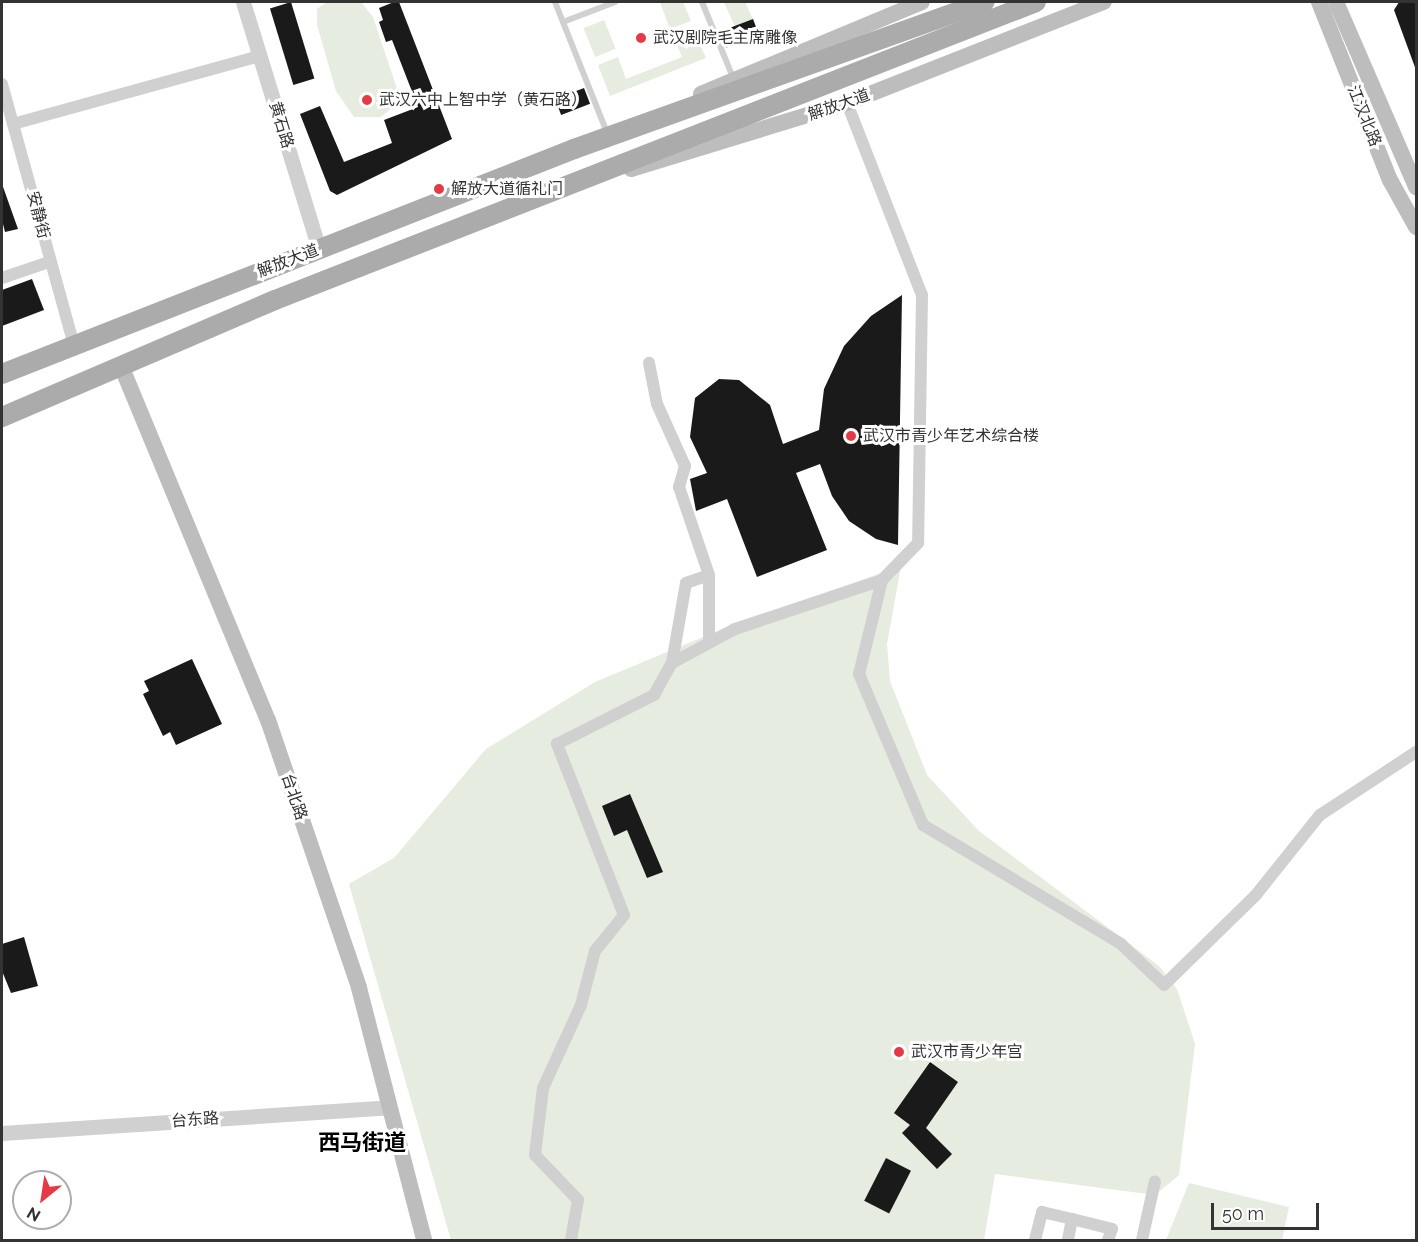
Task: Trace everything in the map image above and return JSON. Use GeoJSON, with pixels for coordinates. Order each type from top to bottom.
{"type":"FeatureCollection","features":[{"type":"Feature","properties":{"kind":"main road","name":"解放大道"},"geometry":{"type":"LineString","coordinates":[[2,374],[574,149],[922,2]]}},
{"type":"Feature","properties":{"kind":"main road","name":"解放大道"},"geometry":{"type":"LineString","coordinates":[[574,149],[984,2]]}},
{"type":"Feature","properties":{"kind":"main road","name":"解放大道"},"geometry":{"type":"LineString","coordinates":[[2,417],[122,368],[275,300],[567,189],[1036,2]]}},
{"type":"Feature","properties":{"kind":"main road","name":"解放大道"},"geometry":{"type":"LineString","coordinates":[[567,189],[847,103],[1104,2]]}},
{"type":"Feature","properties":{"kind":"main road","name":"江汉北路"},"geometry":{"type":"LineString","coordinates":[[1328,3],[1416,187]]}},
{"type":"Feature","properties":{"kind":"main road","name":"江汉北路"},"geometry":{"type":"LineString","coordinates":[[1328,3],[1390,180],[1416,226]]}},
{"type":"Feature","properties":{"kind":"main road","name":"台北路"},"geometry":{"type":"LineString","coordinates":[[122,368],[268,720],[359,988],[424,1240]]}},
{"type":"Feature","properties":{"kind":"street","name":"黄石路"},"geometry":{"type":"LineString","coordinates":[[243,2],[319,249]]}},
{"type":"Feature","properties":{"kind":"street"},"geometry":{"type":"LineString","coordinates":[[14,124],[260,56]]}},
{"type":"Feature","properties":{"kind":"street","name":"安静街"},"geometry":{"type":"LineString","coordinates":[[2,84],[49,262],[74,346]]}},
{"type":"Feature","properties":{"kind":"street"},"geometry":{"type":"LineString","coordinates":[[672,663],[735,629],[882,580],[918,543],[923,310],[915,268],[847,103]]}},
{"type":"Feature","properties":{"kind":"street"},"geometry":{"type":"LineString","coordinates":[[2,278],[49,262]]}},
{"type":"Feature","properties":{"kind":"street"},"geometry":{"type":"LineString","coordinates":[[650,363],[657,404],[685,466],[678,487],[709,575],[709,642]]}},
{"type":"Feature","properties":{"kind":"street"},"geometry":{"type":"LineString","coordinates":[[571,1240],[578,1200],[535,1155],[543,1088],[581,1005],[595,951],[624,915],[557,744],[654,695],[672,663],[686,583],[709,575]]}},
{"type":"Feature","properties":{"kind":"street"},"geometry":{"type":"LineString","coordinates":[[882,580],[860,674],[923,825],[1121,944],[1164,985],[1255,896],[1320,815],[1416,752]]}},
{"type":"Feature","properties":{"kind":"street","name":"台东路"},"geometry":{"type":"LineString","coordinates":[[2,1133],[389,1107]]}},
{"type":"Feature","properties":{"kind":"street"},"geometry":{"type":"LineString","coordinates":[[1142,1240],[1155,1181]]}},
{"type":"Feature","properties":{"kind":"street"},"geometry":{"type":"LineString","coordinates":[[1035,1240],[1042,1212],[1112,1229],[1108,1240]]}},
{"type":"Feature","properties":{"kind":"street"},"geometry":{"type":"LineString","coordinates":[[1068,1240],[1072,1219]]}},
{"type":"Feature","properties":{"kind":"lane"},"geometry":{"type":"LineString","coordinates":[[555,2],[608,135]]}},
{"type":"Feature","properties":{"kind":"lane"},"geometry":{"type":"LineString","coordinates":[[563,22],[615,2]]}},
{"type":"Feature","properties":{"kind":"lane"},"geometry":{"type":"LineString","coordinates":[[702,2],[734,80]]}},
{"type":"Feature","properties":{"kind":"shaded area"},"geometry":{"type":"Polygon","coordinates":[[[327,2],[361,2],[373,17],[397,89],[394,106],[381,117],[354,117],[336,91],[317,25],[317,9],[327,2]]]}},
{"type":"Feature","properties":{"kind":"shaded area"},"geometry":{"type":"Polygon","coordinates":[[[660,2],[683,2],[691,21],[670,29],[660,2]]]}},
{"type":"Feature","properties":{"kind":"shaded area"},"geometry":{"type":"Polygon","coordinates":[[[724,2],[745,2],[753,19],[735,27],[724,2]]]}},
{"type":"Feature","properties":{"kind":"shaded area"},"geometry":{"type":"Polygon","coordinates":[[[604,20],[616,49],[595,57],[584,28],[604,20]]]}},
{"type":"Feature","properties":{"kind":"shaded area"},"geometry":{"type":"Polygon","coordinates":[[[693,28],[706,58],[610,96],[598,65],[618,57],[626,79],[682,57],[673,35],[693,28]]]}},
{"type":"Feature","properties":{"kind":"shaded area"},"geometry":{"type":"Polygon","coordinates":[[[901,566],[887,644],[890,681],[927,775],[979,831],[1159,966],[1177,989],[1195,1044],[1179,1175],[1155,1195],[995,1174],[984,1240],[451,1240],[349,884],[394,858],[486,749],[595,682],[727,627],[901,566]]]}},
{"type":"Feature","properties":{"kind":"shaded area"},"geometry":{"type":"Polygon","coordinates":[[[1189,1183],[1289,1207],[1282,1240],[1166,1240],[1189,1183]]]}},
{"type":"Feature","properties":{"kind":"building"},"geometry":{"type":"Polygon","coordinates":[[[291,2],[314,79],[293,85],[270,8],[291,2]]]}},
{"type":"Feature","properties":{"kind":"building"},"geometry":{"type":"Polygon","coordinates":[[[399,2],[452,139],[337,195],[330,191],[300,114],[320,106],[344,162],[392,143],[384,120],[418,107],[392,40],[386,42],[379,22],[383,20],[379,8],[399,2]]]}},
{"type":"Feature","properties":{"kind":"building"},"geometry":{"type":"Polygon","coordinates":[[[1399,2],[1416,2],[1416,70],[1394,10],[1399,2]]]}},
{"type":"Feature","properties":{"kind":"building"},"geometry":{"type":"Polygon","coordinates":[[[753,19],[759,35],[726,47],[720,32],[753,19]]]}},
{"type":"Feature","properties":{"kind":"building"},"geometry":{"type":"Polygon","coordinates":[[[584,88],[590,104],[561,115],[555,99],[584,88]]]}},
{"type":"Feature","properties":{"kind":"building"},"geometry":{"type":"Polygon","coordinates":[[[2,184],[18,229],[5,232],[2,220],[2,184]]]}},
{"type":"Feature","properties":{"kind":"building"},"geometry":{"type":"Polygon","coordinates":[[[32,279],[44,310],[2,326],[2,290],[32,279]]]}},
{"type":"Feature","properties":{"kind":"building","name":"武汉市青少年艺术综合楼"},"geometry":{"type":"Polygon","coordinates":[[[902,295],[898,545],[876,539],[849,521],[832,496],[820,464],[796,473],[827,550],[757,577],[727,499],[696,511],[690,479],[707,473],[690,437],[695,398],[719,379],[739,380],[770,405],[783,444],[819,430],[824,389],[844,346],[871,316],[902,295]]]}},
{"type":"Feature","properties":{"kind":"building"},"geometry":{"type":"Polygon","coordinates":[[[192,659],[222,724],[176,745],[170,732],[163,736],[143,694],[149,691],[144,681],[192,659]]]}},
{"type":"Feature","properties":{"kind":"building"},"geometry":{"type":"Polygon","coordinates":[[[630,794],[663,872],[647,878],[627,830],[614,836],[602,806],[630,794]]]}},
{"type":"Feature","properties":{"kind":"building"},"geometry":{"type":"Polygon","coordinates":[[[24,937],[38,986],[11,993],[2,971],[2,944],[24,937]]]}},
{"type":"Feature","properties":{"kind":"building"},"geometry":{"type":"Polygon","coordinates":[[[930,1062],[958,1082],[926,1128],[952,1154],[937,1169],[902,1133],[910,1125],[894,1113],[930,1062]]]}},
{"type":"Feature","properties":{"kind":"building"},"geometry":{"type":"Polygon","coordinates":[[[886,1158],[911,1171],[889,1213],[864,1201],[886,1158]]]}},
{"type":"Feature","properties":{"kind":"place","name":"武汉剧院毛主席雕像"},"geometry":{"type":"Point","coordinates":[641,38]}},
{"type":"Feature","properties":{"kind":"place","name":"武汉六中上智中学（黄石路）"},"geometry":{"type":"Point","coordinates":[367,100]}},
{"type":"Feature","properties":{"kind":"place","name":"解放大道循礼门"},"geometry":{"type":"Point","coordinates":[439,189]}},
{"type":"Feature","properties":{"kind":"place","name":"武汉市青少年艺术综合楼"},"geometry":{"type":"Point","coordinates":[851,436]}},
{"type":"Feature","properties":{"kind":"place","name":"武汉市青少年宫"},"geometry":{"type":"Point","coordinates":[899,1052]}},
{"type":"Feature","properties":{"kind":"district","name":"西马街道"},"geometry":{"type":"Point","coordinates":[362,1143]}}]}
